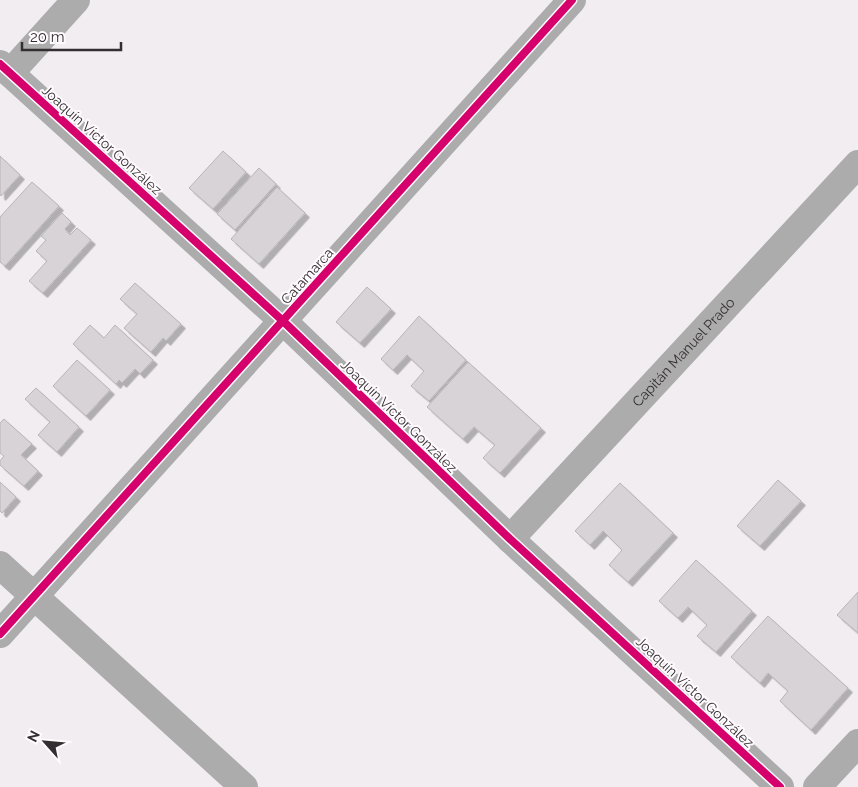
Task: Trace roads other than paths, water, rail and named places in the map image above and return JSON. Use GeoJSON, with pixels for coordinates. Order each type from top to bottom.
{"type":"FeatureCollection","features":[{"type":"Feature","properties":{"kind":"street"},"geometry":{"type":"LineString","coordinates":[[5,69],[76,0]]}},
{"type":"Feature","properties":{"kind":"street","name":"Catamarca"},"geometry":{"type":"LineString","coordinates":[[0,634],[572,0]]}},
{"type":"Feature","properties":{"kind":"street","name":"Joaquín Víctor González"},"geometry":{"type":"LineString","coordinates":[[5,69],[283,321],[510,539],[780,787]]}},
{"type":"Feature","properties":{"kind":"street","name":"Capitán Manuel Prado"},"geometry":{"type":"LineString","coordinates":[[510,539],[858,164]]}},
{"type":"Feature","properties":{"kind":"street"},"geometry":{"type":"LineString","coordinates":[[0,565],[244,787]]}},
{"type":"Feature","properties":{"kind":"street"},"geometry":{"type":"LineString","coordinates":[[817,787],[858,743]]}}]}
